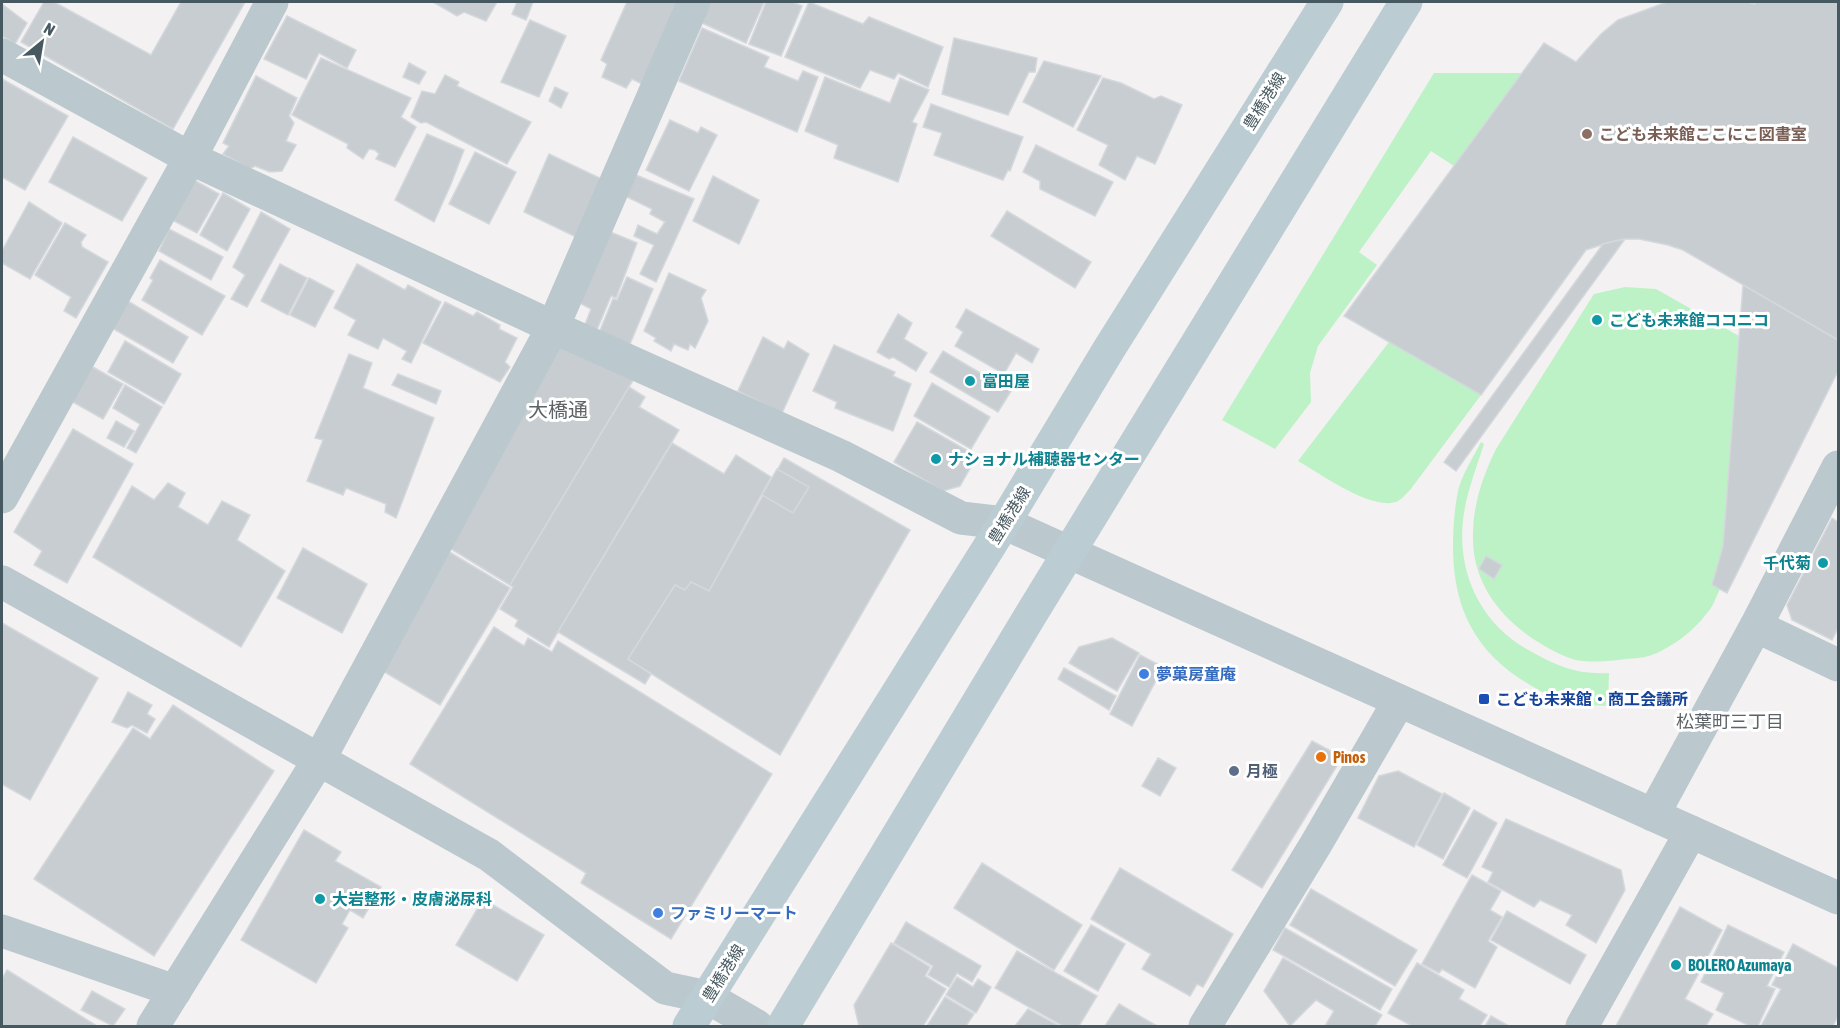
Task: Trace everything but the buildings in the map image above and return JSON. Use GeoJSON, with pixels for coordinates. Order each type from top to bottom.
{"type":"FeatureCollection","features":[{"type":"Feature","properties":{"kind":"main road","name":"豊橋港線"},"geometry":{"type":"LineString","coordinates":[[689,1026],[1004,524],[1109,349],[1327,2]]}},
{"type":"Feature","properties":{"kind":"main road"},"geometry":{"type":"LineString","coordinates":[[783,1026],[1069,552],[1406,2]]}},
{"type":"Feature","properties":{"kind":"street"},"geometry":{"type":"LineString","coordinates":[[2,497],[190,158],[272,2]]}},
{"type":"Feature","properties":{"kind":"street"},"geometry":{"type":"LineString","coordinates":[[153,1026],[320,758],[553,327],[694,2]]}},
{"type":"Feature","properties":{"kind":"street"},"geometry":{"type":"LineString","coordinates":[[2,55],[190,158],[553,327],[841,456],[961,518],[1004,524],[1069,552],[1839,898]]}},
{"type":"Feature","properties":{"kind":"street"},"geometry":{"type":"LineString","coordinates":[[1653,815],[1839,467]]}},
{"type":"Feature","properties":{"kind":"street"},"geometry":{"type":"LineString","coordinates":[[2,582],[320,758],[489,855],[665,988],[708,997],[757,1026]]}},
{"type":"Feature","properties":{"kind":"street"},"geometry":{"type":"LineString","coordinates":[[1756,626],[1839,665]]}},
{"type":"Feature","properties":{"kind":"street"},"geometry":{"type":"LineString","coordinates":[[1205,1026],[1316,844],[1399,700]]}},
{"type":"Feature","properties":{"kind":"street"},"geometry":{"type":"LineString","coordinates":[[1582,1026],[1691,832]]}},
{"type":"Feature","properties":{"kind":"street"},"geometry":{"type":"LineString","coordinates":[[2,931],[175,991]]}},
{"type":"Feature","properties":{"kind":"green space"},"geometry":{"type":"Polygon","coordinates":[[[1434,73],[1522,73],[1454,166],[1431,151],[1359,252],[1377,265],[1318,346],[1310,373],[1311,402],[1275,449],[1222,420],[1434,73]]]}},
{"type":"Feature","properties":{"kind":"green space"},"geometry":{"type":"Polygon","coordinates":[[[1625,287],[1656,289],[1739,336],[1720,589],[1702,620],[1665,649],[1644,657],[1582,661],[1559,654],[1529,636],[1504,615],[1494,602],[1479,574],[1475,558],[1474,516],[1482,482],[1496,449],[1594,294],[1625,287]]]}},
{"type":"Feature","properties":{"kind":"green space"},"geometry":{"type":"Polygon","coordinates":[[[1389,342],[1481,395],[1410,490],[1398,501],[1385,503],[1360,496],[1298,461],[1389,342]]]}},
{"type":"Feature","properties":{"kind":"green space"},"geometry":{"type":"Polygon","coordinates":[[[1481,442],[1484,444],[1464,510],[1462,540],[1464,560],[1476,596],[1498,627],[1530,651],[1577,671],[1609,673],[1608,706],[1572,703],[1539,690],[1512,673],[1496,659],[1472,629],[1458,592],[1454,572],[1454,528],[1458,491],[1481,442]]]}},
{"type":"Feature","properties":{"kind":"place","name":"こども未来館ここにこ図書室"},"geometry":{"type":"Point","coordinates":[1587,134]}},
{"type":"Feature","properties":{"kind":"place","name":"こども未来館ココニコ"},"geometry":{"type":"Point","coordinates":[1597,320]}},
{"type":"Feature","properties":{"kind":"place","name":"富田屋"},"geometry":{"type":"Point","coordinates":[970,381]}},
{"type":"Feature","properties":{"kind":"place","name":"ナショナル補聴器センター"},"geometry":{"type":"Point","coordinates":[936,459]}},
{"type":"Feature","properties":{"kind":"place","name":"千代菊"},"geometry":{"type":"Point","coordinates":[1823,563]}},
{"type":"Feature","properties":{"kind":"place","name":"夢菓房童庵"},"geometry":{"type":"Point","coordinates":[1144,674]}},
{"type":"Feature","properties":{"kind":"place","name":"こども未来館・商工会議所"},"geometry":{"type":"Point","coordinates":[1484,699]}},
{"type":"Feature","properties":{"kind":"place","name":"Pinos"},"geometry":{"type":"Point","coordinates":[1321,757]}},
{"type":"Feature","properties":{"kind":"place","name":"月極"},"geometry":{"type":"Point","coordinates":[1234,771]}},
{"type":"Feature","properties":{"kind":"place","name":"大岩整形・皮膚泌尿科"},"geometry":{"type":"Point","coordinates":[320,899]}},
{"type":"Feature","properties":{"kind":"place","name":"ファミリーマート"},"geometry":{"type":"Point","coordinates":[658,913]}},
{"type":"Feature","properties":{"kind":"place","name":"BOLERO Azumaya"},"geometry":{"type":"Point","coordinates":[1676,965]}},
{"type":"Feature","properties":{"kind":"district","name":"大橋通"},"geometry":{"type":"Point","coordinates":[558,409]}},
{"type":"Feature","properties":{"kind":"district","name":"松葉町三丁目"},"geometry":{"type":"Point","coordinates":[1730,721]}}]}
